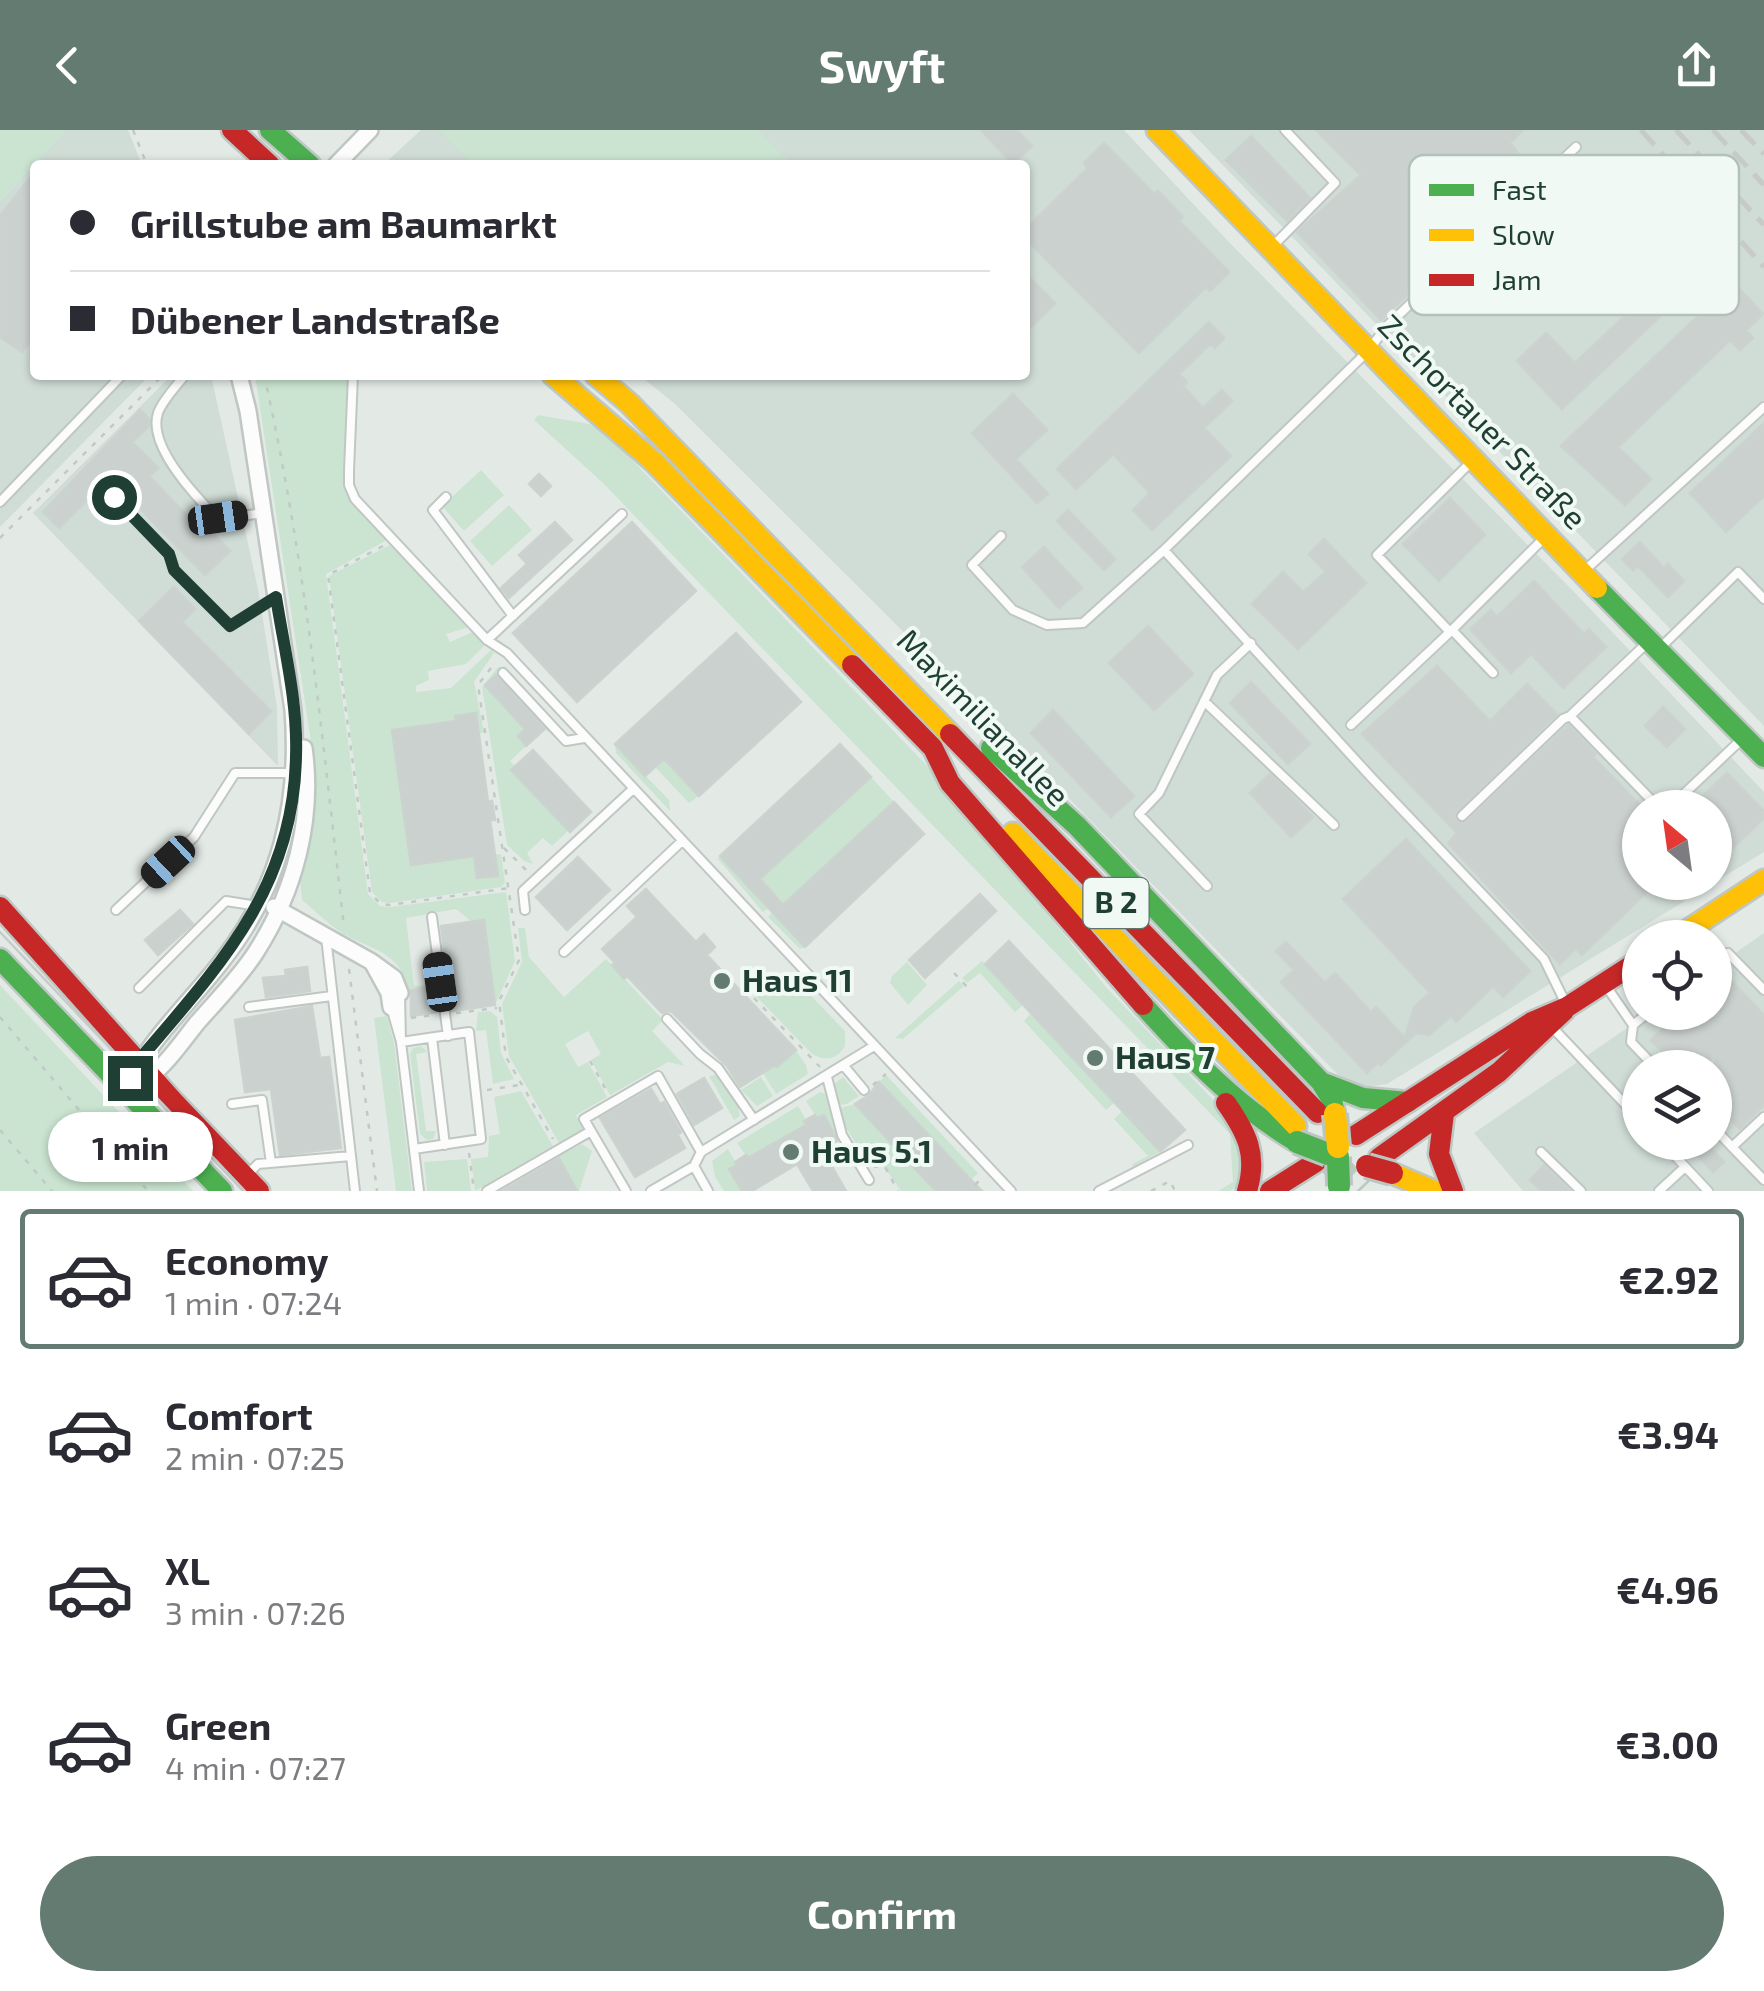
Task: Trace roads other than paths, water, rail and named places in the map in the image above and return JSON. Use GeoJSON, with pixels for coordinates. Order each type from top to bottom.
{"type":"FeatureCollection","features":[{"type":"Feature","properties":{"kind":"main road"},"geometry":{"type":"LineString","coordinates":[[232,130],[265,160]]}},
{"type":"Feature","properties":{"kind":"main road"},"geometry":{"type":"LineString","coordinates":[[270,130],[304,160]]}},
{"type":"Feature","properties":{"kind":"main road","name":"Zschortauer Straße"},"geometry":{"type":"LineString","coordinates":[[1157,130],[1472,461],[1764,757]]}},
{"type":"Feature","properties":{"kind":"main road","name":"B 2"},"geometry":{"type":"LineString","coordinates":[[559,380],[652,461],[933,748]]}},
{"type":"Feature","properties":{"kind":"main road","name":"Maximilianallee"},"geometry":{"type":"LineString","coordinates":[[602,380],[630,403],[1327,1114]]}},
{"type":"Feature","properties":{"kind":"main road"},"geometry":{"type":"LineString","coordinates":[[914,692],[945,707],[1078,826],[1322,1082],[1345,1095],[1366,1100],[1408,1102]]}},
{"type":"Feature","properties":{"kind":"main road"},"geometry":{"type":"LineString","coordinates":[[933,748],[950,783],[976,814],[1089,947],[1206,1073],[1263,1122],[1384,1175],[1434,1191]]}},
{"type":"Feature","properties":{"kind":"main road","name":"Maximilianallee"},"geometry":{"type":"LineString","coordinates":[[933,748],[1296,1134]]}},
{"type":"Feature","properties":{"kind":"main road"},"geometry":{"type":"LineString","coordinates":[[1703,920],[1764,880]]}},
{"type":"Feature","properties":{"kind":"main road"},"geometry":{"type":"LineString","coordinates":[[0,907],[252,1184]]}},
{"type":"Feature","properties":{"kind":"main road"},"geometry":{"type":"LineString","coordinates":[[0,958],[222,1191]]}},
{"type":"Feature","properties":{"kind":"main road"},"geometry":{"type":"LineString","coordinates":[[1270,1191],[1532,1022],[1568,1007],[1622,972]]}},
{"type":"Feature","properties":{"kind":"main road"},"geometry":{"type":"LineString","coordinates":[[1384,1175],[1444,1113],[1537,1042],[1568,1007]]}},
{"type":"Feature","properties":{"kind":"main road"},"geometry":{"type":"LineString","coordinates":[[1206,1073],[1251,1141],[1254,1164],[1247,1191]]}},
{"type":"Feature","properties":{"kind":"main road"},"geometry":{"type":"LineString","coordinates":[[1322,1082],[1335,1151],[1336,1189]]}},
{"type":"Feature","properties":{"kind":"main road"},"geometry":{"type":"LineString","coordinates":[[1444,1113],[1438,1142],[1439,1166],[1454,1191]]}},
{"type":"Feature","properties":{"kind":"street"},"geometry":{"type":"LineString","coordinates":[[342,159],[370,130]]}},
{"type":"Feature","properties":{"kind":"street"},"geometry":{"type":"LineString","coordinates":[[145,1069],[260,904],[288,827],[294,773],[293,710],[240,380]]}},
{"type":"Feature","properties":{"kind":"street"},"geometry":{"type":"LineString","coordinates":[[126,1089],[254,955],[280,910],[303,844],[308,774],[293,710]]}},
{"type":"Feature","properties":{"kind":"street"},"geometry":{"type":"LineString","coordinates":[[260,904],[280,910],[372,962],[394,978],[395,1000]]}},
{"type":"Feature","properties":{"kind":"lane"},"geometry":{"type":"LineString","coordinates":[[1271,248],[1336,183],[1285,130]]}},
{"type":"Feature","properties":{"kind":"lane"},"geometry":{"type":"LineString","coordinates":[[1569,155],[1576,148]]}},
{"type":"Feature","properties":{"kind":"lane"},"geometry":{"type":"LineString","coordinates":[[1002,536],[972,565],[1013,610],[1046,625],[1083,623],[1164,550],[1368,351],[1409,305]]}},
{"type":"Feature","properties":{"kind":"lane"},"geometry":{"type":"LineString","coordinates":[[0,502],[117,380]]}},
{"type":"Feature","properties":{"kind":"lane"},"geometry":{"type":"LineString","coordinates":[[181,380],[158,413],[156,438],[192,494],[218,518],[264,514]]}},
{"type":"Feature","properties":{"kind":"lane"},"geometry":{"type":"LineString","coordinates":[[353,380],[349,485],[355,498],[802,965],[1010,1191]]}},
{"type":"Feature","properties":{"kind":"lane"},"geometry":{"type":"LineString","coordinates":[[1583,572],[1764,407]]}},
{"type":"Feature","properties":{"kind":"lane"},"geometry":{"type":"LineString","coordinates":[[1472,461],[1377,555],[1493,673]]}},
{"type":"Feature","properties":{"kind":"lane"},"geometry":{"type":"LineString","coordinates":[[446,496],[433,510],[513,616]]}},
{"type":"Feature","properties":{"kind":"lane"},"geometry":{"type":"LineString","coordinates":[[114,497],[169,554],[174,570],[230,626],[276,597]]}},
{"type":"Feature","properties":{"kind":"lane"},"geometry":{"type":"LineString","coordinates":[[487,640],[622,514]]}},
{"type":"Feature","properties":{"kind":"lane"},"geometry":{"type":"LineString","coordinates":[[1351,725],[1547,536]]}},
{"type":"Feature","properties":{"kind":"lane"},"geometry":{"type":"LineString","coordinates":[[1164,550],[1370,777],[1544,959],[1568,1007]]}},
{"type":"Feature","properties":{"kind":"lane"},"geometry":{"type":"LineString","coordinates":[[1462,816],[1563,719],[1738,572],[1764,599]]}},
{"type":"Feature","properties":{"kind":"lane"},"geometry":{"type":"LineString","coordinates":[[1207,886],[1140,814],[1159,794],[1216,674],[1251,643]]}},
{"type":"Feature","properties":{"kind":"lane"},"geometry":{"type":"LineString","coordinates":[[502,673],[566,741],[584,738]]}},
{"type":"Feature","properties":{"kind":"lane"},"geometry":{"type":"LineString","coordinates":[[1204,700],[1334,825]]}},
{"type":"Feature","properties":{"kind":"lane"},"geometry":{"type":"LineString","coordinates":[[1570,716],[1642,790]]}},
{"type":"Feature","properties":{"kind":"lane"},"geometry":{"type":"LineString","coordinates":[[1688,790],[1744,737]]}},
{"type":"Feature","properties":{"kind":"lane"},"geometry":{"type":"LineString","coordinates":[[116,910],[194,837],[235,773],[294,773]]}},
{"type":"Feature","properties":{"kind":"lane"},"geometry":{"type":"LineString","coordinates":[[525,910],[523,891],[632,790]]}},
{"type":"Feature","properties":{"kind":"lane"},"geometry":{"type":"LineString","coordinates":[[564,952],[681,842]]}},
{"type":"Feature","properties":{"kind":"lane"},"geometry":{"type":"LineString","coordinates":[[139,988],[226,900],[260,904]]}},
{"type":"Feature","properties":{"kind":"lane"},"geometry":{"type":"LineString","coordinates":[[432,917],[448,1036]]}},
{"type":"Feature","properties":{"kind":"lane"},"geometry":{"type":"LineString","coordinates":[[326,936],[355,1191]]}},
{"type":"Feature","properties":{"kind":"lane"},"geometry":{"type":"LineString","coordinates":[[1732,957],[1764,990]]}},
{"type":"Feature","properties":{"kind":"lane"},"geometry":{"type":"LineString","coordinates":[[1604,983],[1622,1008]]}},
{"type":"Feature","properties":{"kind":"lane"},"geometry":{"type":"LineString","coordinates":[[249,1007],[332,996]]}},
{"type":"Feature","properties":{"kind":"lane"},"geometry":{"type":"LineString","coordinates":[[395,1000],[401,1042]]}},
{"type":"Feature","properties":{"kind":"lane"},"geometry":{"type":"LineString","coordinates":[[395,1000],[419,1191]]}},
{"type":"Feature","properties":{"kind":"lane"},"geometry":{"type":"LineString","coordinates":[[667,1019],[718,1068],[754,1120]]}},
{"type":"Feature","properties":{"kind":"lane"},"geometry":{"type":"LineString","coordinates":[[1551,1026],[1622,1101]]}},
{"type":"Feature","properties":{"kind":"lane"},"geometry":{"type":"LineString","coordinates":[[401,1042],[469,1032],[481,1139],[414,1149]]}},
{"type":"Feature","properties":{"kind":"lane"},"geometry":{"type":"LineString","coordinates":[[432,1038],[445,1145]]}},
{"type":"Feature","properties":{"kind":"lane"},"geometry":{"type":"LineString","coordinates":[[651,1191],[694,1166],[701,1152],[874,1046]]}},
{"type":"Feature","properties":{"kind":"lane"},"geometry":{"type":"LineString","coordinates":[[844,1066],[864,1090]]}},
{"type":"Feature","properties":{"kind":"lane"},"geometry":{"type":"LineString","coordinates":[[626,1191],[584,1119],[658,1076],[701,1152]]}},
{"type":"Feature","properties":{"kind":"lane"},"geometry":{"type":"LineString","coordinates":[[827,1077],[842,1135],[869,1180]]}},
{"type":"Feature","properties":{"kind":"lane"},"geometry":{"type":"LineString","coordinates":[[232,1104],[262,1100],[271,1162]]}},
{"type":"Feature","properties":{"kind":"lane"},"geometry":{"type":"LineString","coordinates":[[1764,1117],[1732,1147],[1764,1180]]}},
{"type":"Feature","properties":{"kind":"lane"},"geometry":{"type":"LineString","coordinates":[[487,1191],[590,1131]]}},
{"type":"Feature","properties":{"kind":"lane"},"geometry":{"type":"LineString","coordinates":[[1098,1191],[1188,1145]]}},
{"type":"Feature","properties":{"kind":"lane"},"geometry":{"type":"LineString","coordinates":[[1541,1152],[1581,1191]]}},
{"type":"Feature","properties":{"kind":"lane"},"geometry":{"type":"LineString","coordinates":[[252,1184],[258,1164],[351,1156]]}},
{"type":"Feature","properties":{"kind":"lane"},"geometry":{"type":"LineString","coordinates":[[1679,1160],[1708,1191]]}},
{"type":"Feature","properties":{"kind":"lane"},"geometry":{"type":"LineString","coordinates":[[694,1166],[708,1191]]}},
{"type":"Feature","properties":{"kind":"lane"},"geometry":{"type":"LineString","coordinates":[[1659,1191],[1685,1167]]}},
{"type":"Feature","properties":{"kind":"tunnel"},"geometry":{"type":"LineString","coordinates":[[1329,1159],[1360,1191]]}},
{"type":"Feature","properties":{"kind":"tram line"},"geometry":{"type":"LineString","coordinates":[[0,932],[245,1191]]}},
{"type":"Feature","properties":{"kind":"railway"},"geometry":{"type":"LineString","coordinates":[[1641,130],[1663,155]]}},
{"type":"Feature","properties":{"kind":"railway"},"geometry":{"type":"LineString","coordinates":[[1676,130],[1699,155]]}},
{"type":"Feature","properties":{"kind":"railway"},"geometry":{"type":"LineString","coordinates":[[1713,130],[1736,155]]}},
{"type":"Feature","properties":{"kind":"railway"},"geometry":{"type":"LineString","coordinates":[[1741,130],[1764,154]]}},
{"type":"Feature","properties":{"kind":"railway"},"geometry":{"type":"LineString","coordinates":[[1739,158],[1764,185]]}},
{"type":"Feature","properties":{"kind":"railway"},"geometry":{"type":"LineString","coordinates":[[1739,198],[1764,225]]}},
{"type":"Feature","properties":{"kind":"railway"},"geometry":{"type":"LineString","coordinates":[[1739,239],[1764,267]]}},
{"type":"Feature","properties":{"kind":"place","name":"Haus 11"},"geometry":{"type":"Point","coordinates":[722,981]}},
{"type":"Feature","properties":{"kind":"place","name":"Haus 7"},"geometry":{"type":"Point","coordinates":[1095,1058]}},
{"type":"Feature","properties":{"kind":"place","name":"Haus 5.1"},"geometry":{"type":"Point","coordinates":[791,1152]}}]}
